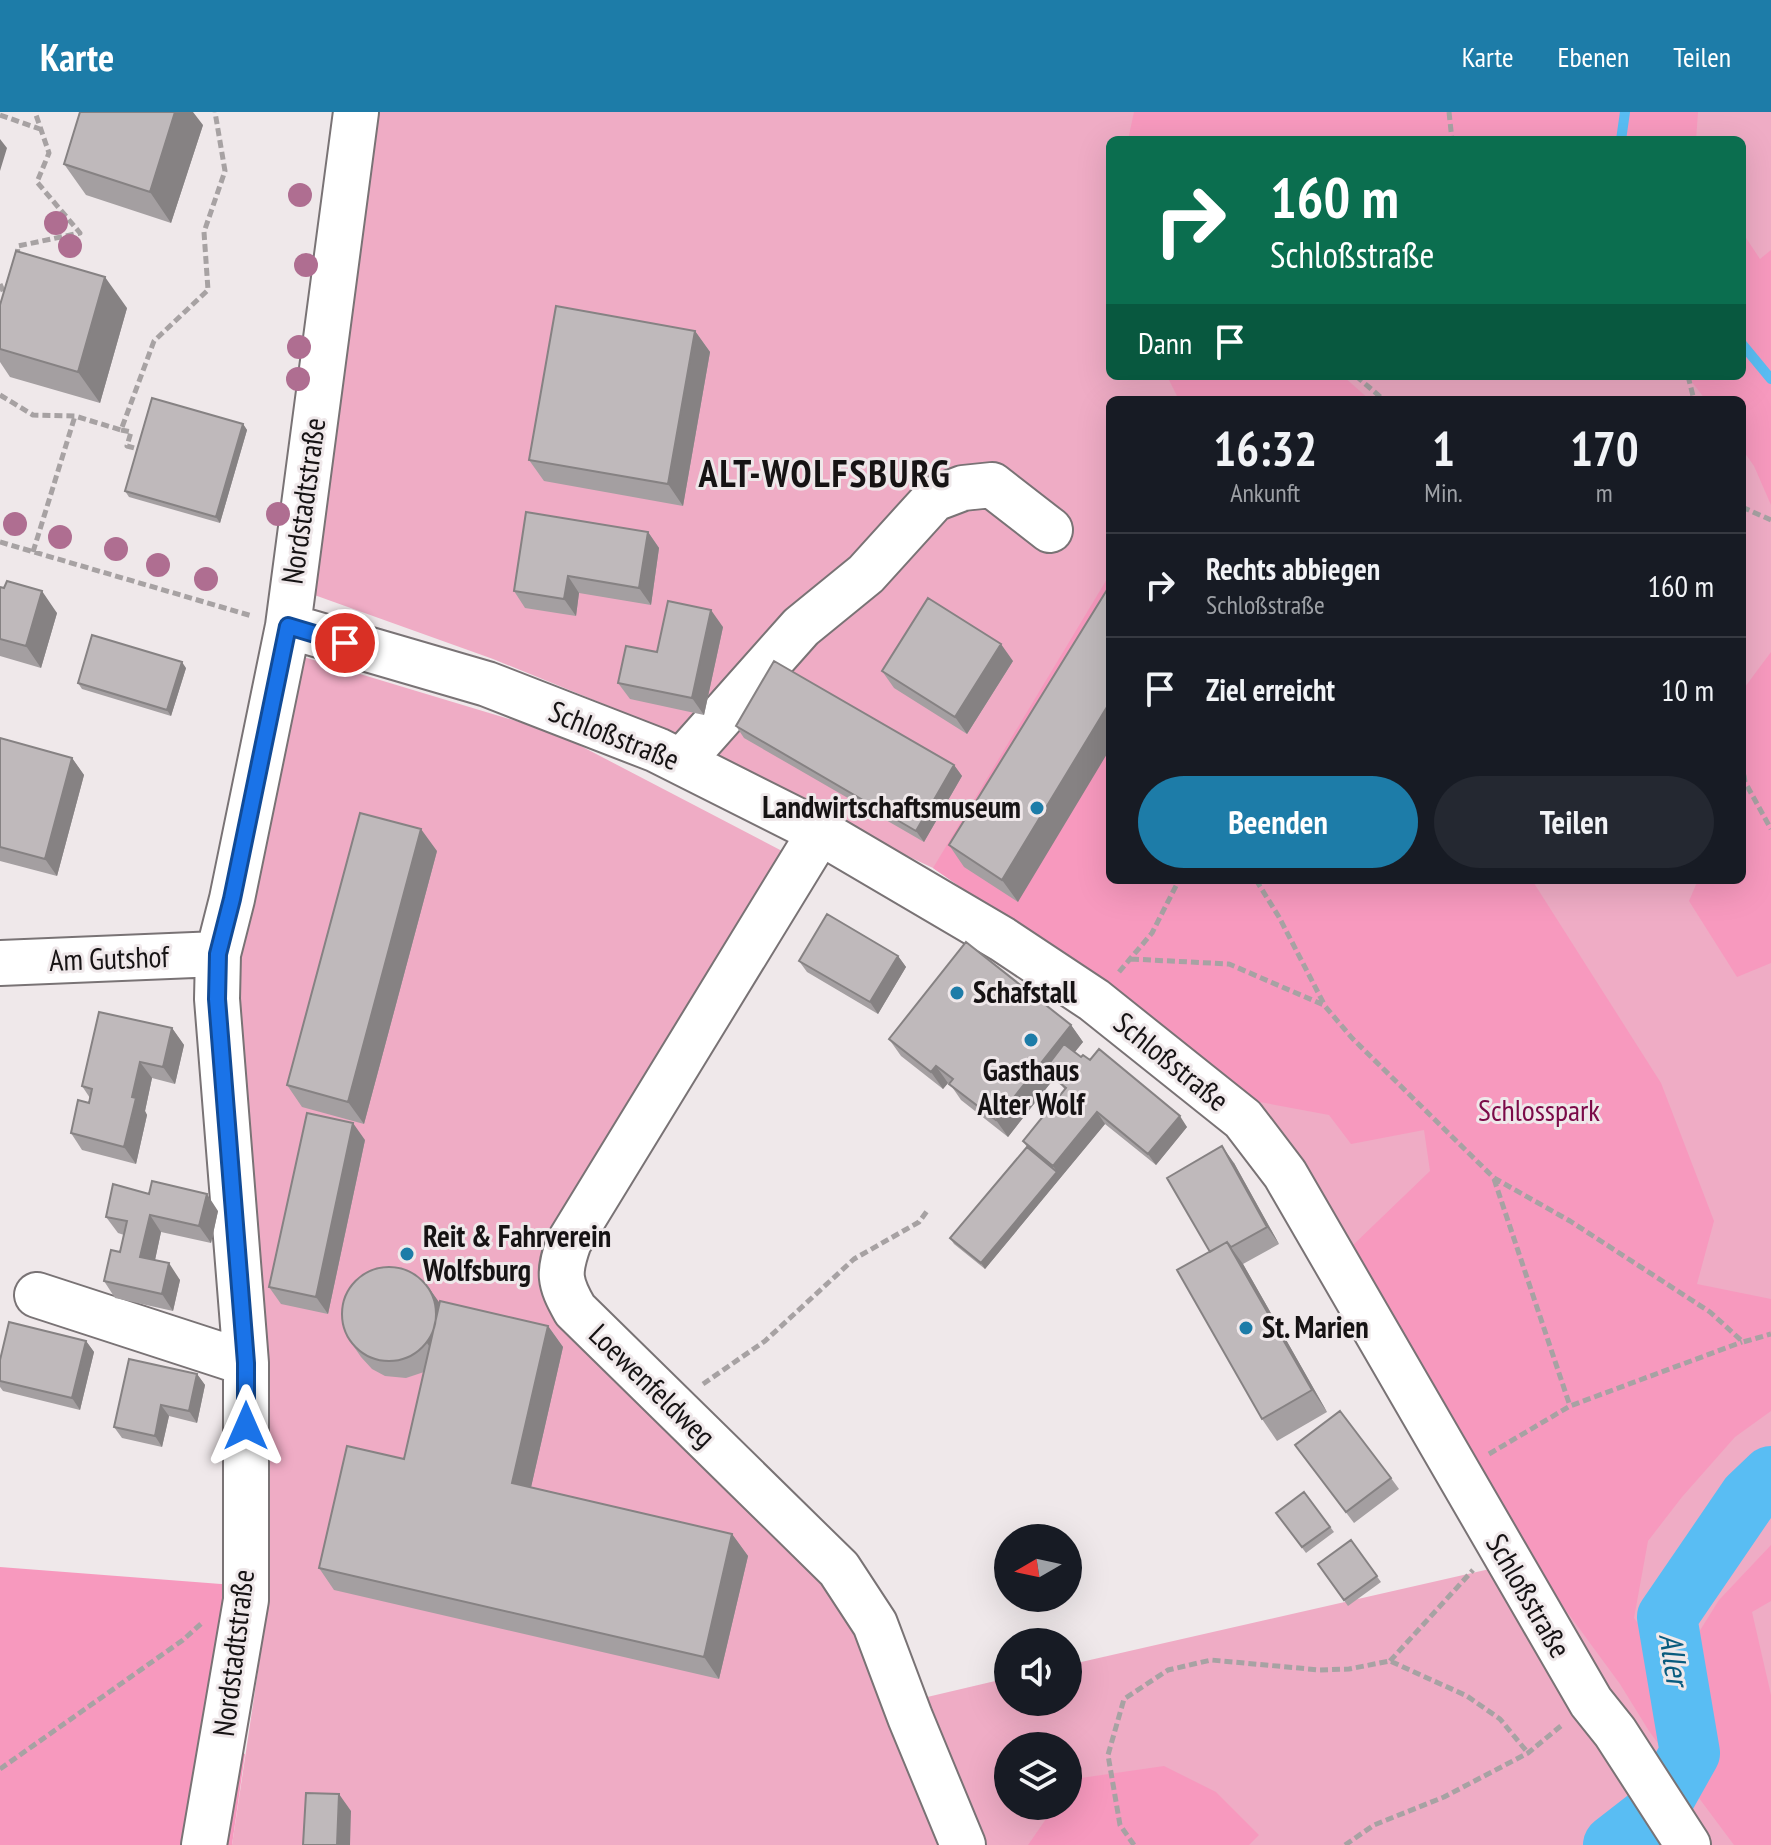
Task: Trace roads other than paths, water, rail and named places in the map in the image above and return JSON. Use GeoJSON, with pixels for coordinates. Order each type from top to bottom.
{"type":"FeatureCollection","features":[{"type":"Feature","properties":{"kind":"street","name":"Nordstadtstraße"},"geometry":{"type":"LineString","coordinates":[[204,1845],[246,1600],[246,1363],[217,999],[218,954],[288,626],[356,112]]}},
{"type":"Feature","properties":{"kind":"street"},"geometry":{"type":"LineString","coordinates":[[681,762],[801,627],[866,574],[934,499],[963,488],[992,485],[1050,530]]}},
{"type":"Feature","properties":{"kind":"street","name":"Schloßstraße"},"geometry":{"type":"LineString","coordinates":[[288,626],[487,684],[657,750],[820,832],[1002,939],[1094,1000],[1243,1119],[1285,1174],[1497,1543],[1603,1717],[1688,1845]]}},
{"type":"Feature","properties":{"kind":"street","name":"Loewenfeldweg"},"geometry":{"type":"LineString","coordinates":[[820,832],[569,1242],[560,1265],[562,1288],[575,1310],[839,1569],[875,1624],[963,1845]]}},
{"type":"Feature","properties":{"kind":"street","name":"Am Gutshof"},"geometry":{"type":"LineString","coordinates":[[0,963],[218,954]]}},
{"type":"Feature","properties":{"kind":"street"},"geometry":{"type":"LineString","coordinates":[[37,1295],[246,1363]]}},
{"type":"Feature","properties":{"kind":"waterway"},"geometry":{"type":"LineString","coordinates":[[1622,136],[1625,112]]}},
{"type":"Feature","properties":{"kind":"waterway"},"geometry":{"type":"LineString","coordinates":[[1746,349],[1771,379]]}},
{"type":"Feature","properties":{"kind":"waterway","name":"Aller"},"geometry":{"type":"LineString","coordinates":[[1613,1845],[1658,1810],[1690,1753],[1667,1617],[1749,1497],[1771,1476]]}},
{"type":"Feature","properties":{"kind":"place","name":"Landwirtschaftsmuseum"},"geometry":{"type":"Point","coordinates":[1037,808]}},
{"type":"Feature","properties":{"kind":"place","name":"Schafstall"},"geometry":{"type":"Point","coordinates":[957,993]}},
{"type":"Feature","properties":{"kind":"place","name":"Gasthaus Alter Wolf"},"geometry":{"type":"Point","coordinates":[1031,1040]}},
{"type":"Feature","properties":{"kind":"place","name":"Reit & Fahrverein Wolfsburg"},"geometry":{"type":"Point","coordinates":[407,1254]}},
{"type":"Feature","properties":{"kind":"place","name":"St. Marien"},"geometry":{"type":"Point","coordinates":[1246,1328]}},
{"type":"Feature","properties":{"kind":"district","name":"ALT-WOLFSBURG"},"geometry":{"type":"Point","coordinates":[825,474]}},
{"type":"Feature","properties":{"kind":"park label","name":"Schlosspark"},"geometry":{"type":"Point","coordinates":[1539,1111]}}]}
